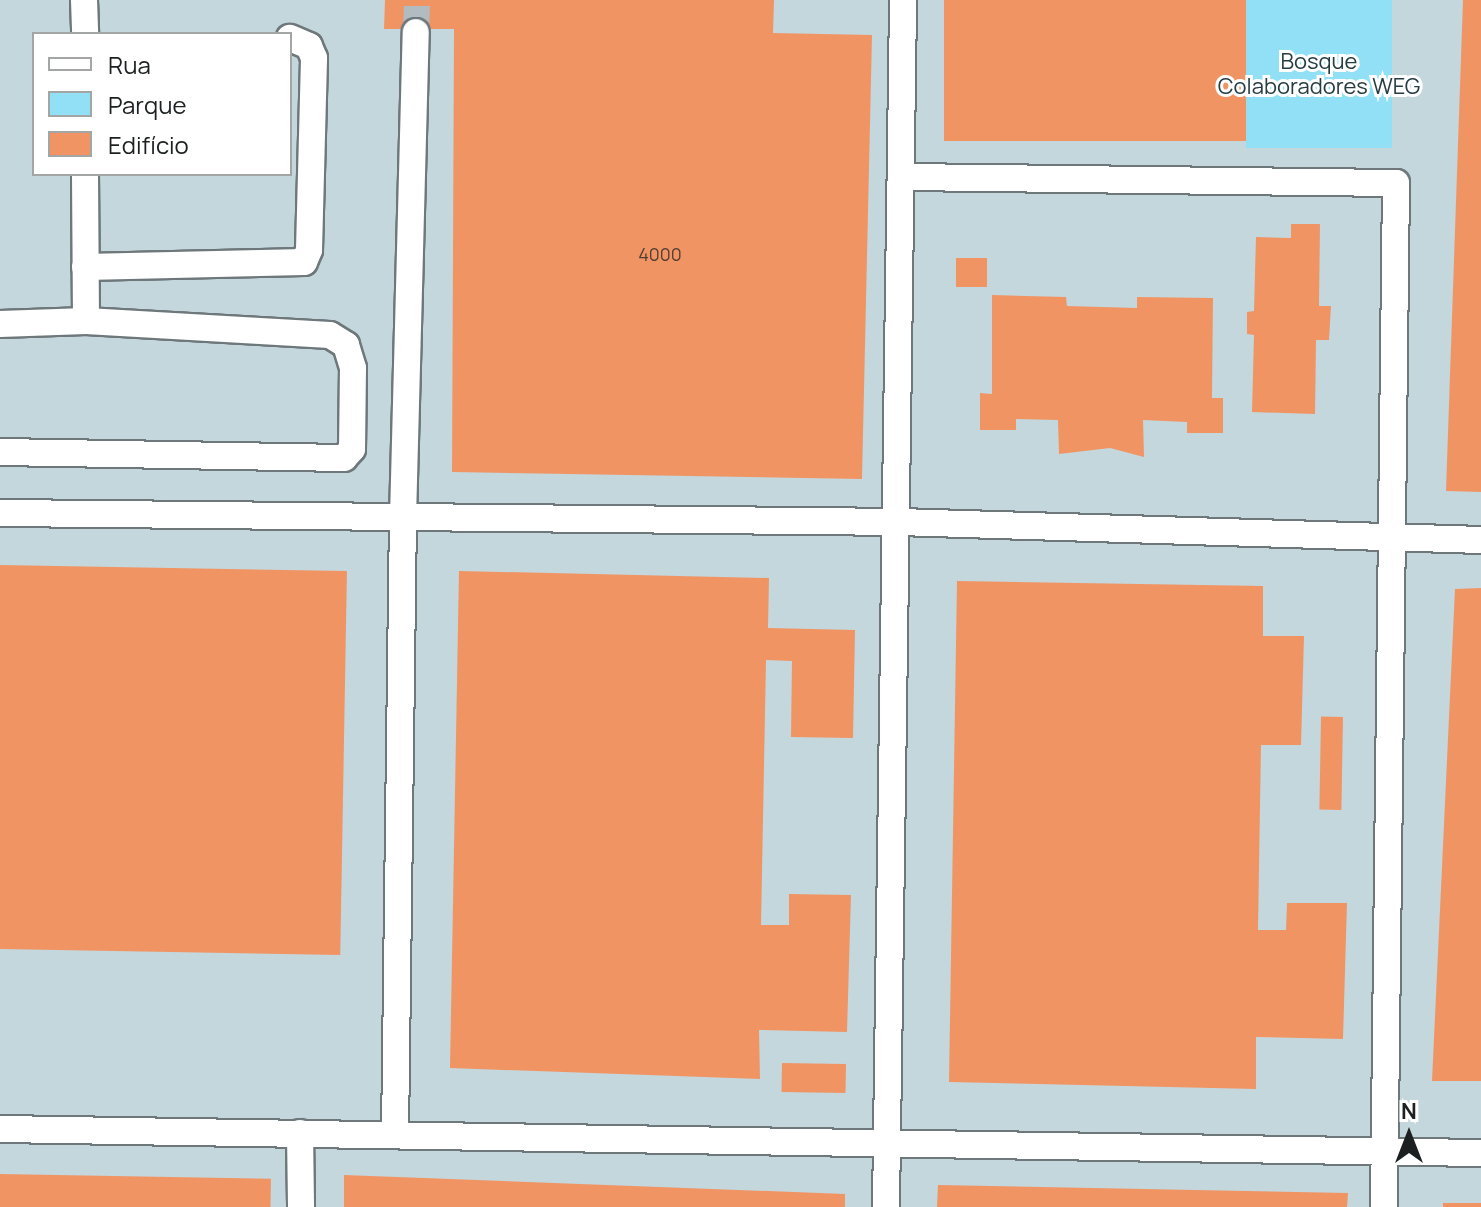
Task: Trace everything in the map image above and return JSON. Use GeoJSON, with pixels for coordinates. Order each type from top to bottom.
{"type":"FeatureCollection","features":[{"type":"Feature","properties":{"kind":"lane"},"geometry":{"type":"LineString","coordinates":[[84,0],[85,32]]}},
{"type":"Feature","properties":{"kind":"lane"},"geometry":{"type":"LineString","coordinates":[[886,1207],[899,522],[903,0]]}},
{"type":"Feature","properties":{"kind":"lane"},"geometry":{"type":"LineString","coordinates":[[395,1134],[403,518],[416,32]]}},
{"type":"Feature","properties":{"kind":"lane"},"geometry":{"type":"LineString","coordinates":[[85,267],[304,262],[309,250],[314,58],[309,46],[292,39]]}},
{"type":"Feature","properties":{"kind":"lane"},"geometry":{"type":"LineString","coordinates":[[85,176],[86,321]]}},
{"type":"Feature","properties":{"kind":"lane"},"geometry":{"type":"LineString","coordinates":[[903,177],[1396,183],[1395,539],[1384,1207]]}},
{"type":"Feature","properties":{"kind":"lane"},"geometry":{"type":"LineString","coordinates":[[0,324],[86,321],[330,335],[346,345],[353,368],[352,449],[344,458],[329,461],[0,452]]}},
{"type":"Feature","properties":{"kind":"lane"},"geometry":{"type":"LineString","coordinates":[[0,513],[899,522],[1481,540]]}},
{"type":"Feature","properties":{"kind":"lane"},"geometry":{"type":"LineString","coordinates":[[0,1129],[1481,1153]]}},
{"type":"Feature","properties":{"kind":"lane"},"geometry":{"type":"LineString","coordinates":[[300,1133],[301,1207]]}},
{"type":"Feature","properties":{"kind":"shaded area"},"geometry":{"type":"Polygon","coordinates":[[[0,0],[1481,0],[1481,1207],[0,1207],[0,0]]]}},
{"type":"Feature","properties":{"kind":"green space","name":"Bosque Colaboradores WEG"},"geometry":{"type":"Polygon","coordinates":[[[1246,0],[1392,0],[1392,148],[1246,148],[1246,0]]]}},
{"type":"Feature","properties":{"kind":"building"},"geometry":{"type":"Polygon","coordinates":[[[385,0],[774,0],[773,33],[872,35],[862,479],[452,472],[454,29],[384,29],[385,0]]]}},
{"type":"Feature","properties":{"kind":"building"},"geometry":{"type":"Polygon","coordinates":[[[944,0],[1246,0],[1246,141],[944,141],[944,0]]]}},
{"type":"Feature","properties":{"kind":"building"},"geometry":{"type":"Polygon","coordinates":[[[1463,0],[1481,0],[1481,492],[1446,491],[1463,0]]]}},
{"type":"Feature","properties":{"kind":"building"},"geometry":{"type":"Polygon","coordinates":[[[1291,224],[1320,224],[1319,306],[1331,306],[1329,340],[1316,340],[1315,414],[1252,412],[1254,335],[1247,334],[1247,312],[1254,311],[1256,237],[1291,238],[1291,224]]]}},
{"type":"Feature","properties":{"kind":"building"},"geometry":{"type":"Polygon","coordinates":[[[956,258],[987,258],[987,287],[956,287],[956,258]]]}},
{"type":"Feature","properties":{"kind":"building"},"geometry":{"type":"Polygon","coordinates":[[[992,295],[1066,297],[1067,306],[1137,308],[1137,297],[1213,298],[1212,398],[1223,398],[1223,433],[1187,433],[1187,422],[1143,420],[1144,457],[1110,448],[1059,454],[1058,420],[1016,419],[1016,430],[980,430],[980,393],[992,394],[992,295]]]}},
{"type":"Feature","properties":{"kind":"building"},"geometry":{"type":"Polygon","coordinates":[[[0,565],[347,571],[340,955],[0,949],[0,565]]]}},
{"type":"Feature","properties":{"kind":"building"},"geometry":{"type":"Polygon","coordinates":[[[459,571],[769,578],[768,628],[855,630],[853,738],[791,737],[792,661],[766,660],[761,925],[789,925],[789,894],[851,895],[847,1032],[759,1030],[760,1079],[450,1068],[459,571]]]}},
{"type":"Feature","properties":{"kind":"building"},"geometry":{"type":"Polygon","coordinates":[[[957,581],[1263,586],[1263,636],[1304,636],[1301,745],[1261,745],[1258,930],[1286,930],[1287,903],[1347,903],[1343,1039],[1256,1037],[1256,1089],[949,1082],[957,581]]]}},
{"type":"Feature","properties":{"kind":"building"},"geometry":{"type":"Polygon","coordinates":[[[1481,588],[1481,1081],[1432,1081],[1455,589],[1481,588]]]}},
{"type":"Feature","properties":{"kind":"building"},"geometry":{"type":"Polygon","coordinates":[[[1321,717],[1343,717],[1341,810],[1319,810],[1321,717]]]}},
{"type":"Feature","properties":{"kind":"building"},"geometry":{"type":"Polygon","coordinates":[[[782,1063],[846,1064],[845,1093],[781,1092],[782,1063]]]}},
{"type":"Feature","properties":{"kind":"building"},"geometry":{"type":"Polygon","coordinates":[[[0,1174],[271,1179],[270,1207],[0,1207],[0,1174]]]}},
{"type":"Feature","properties":{"kind":"building"},"geometry":{"type":"Polygon","coordinates":[[[344,1175],[845,1194],[845,1207],[344,1207],[344,1175]]]}},
{"type":"Feature","properties":{"kind":"building"},"geometry":{"type":"Polygon","coordinates":[[[938,1185],[1348,1193],[1347,1207],[937,1207],[938,1185]]]}},
{"type":"Feature","properties":{"kind":"building"},"geometry":{"type":"Polygon","coordinates":[[[1443,1203],[1481,1203],[1481,1207],[1443,1207],[1443,1203]]]}},
{"type":"Feature","properties":{"kind":"tunnel"},"geometry":{"type":"LineString","coordinates":[[416,32],[417,0]]}}]}
